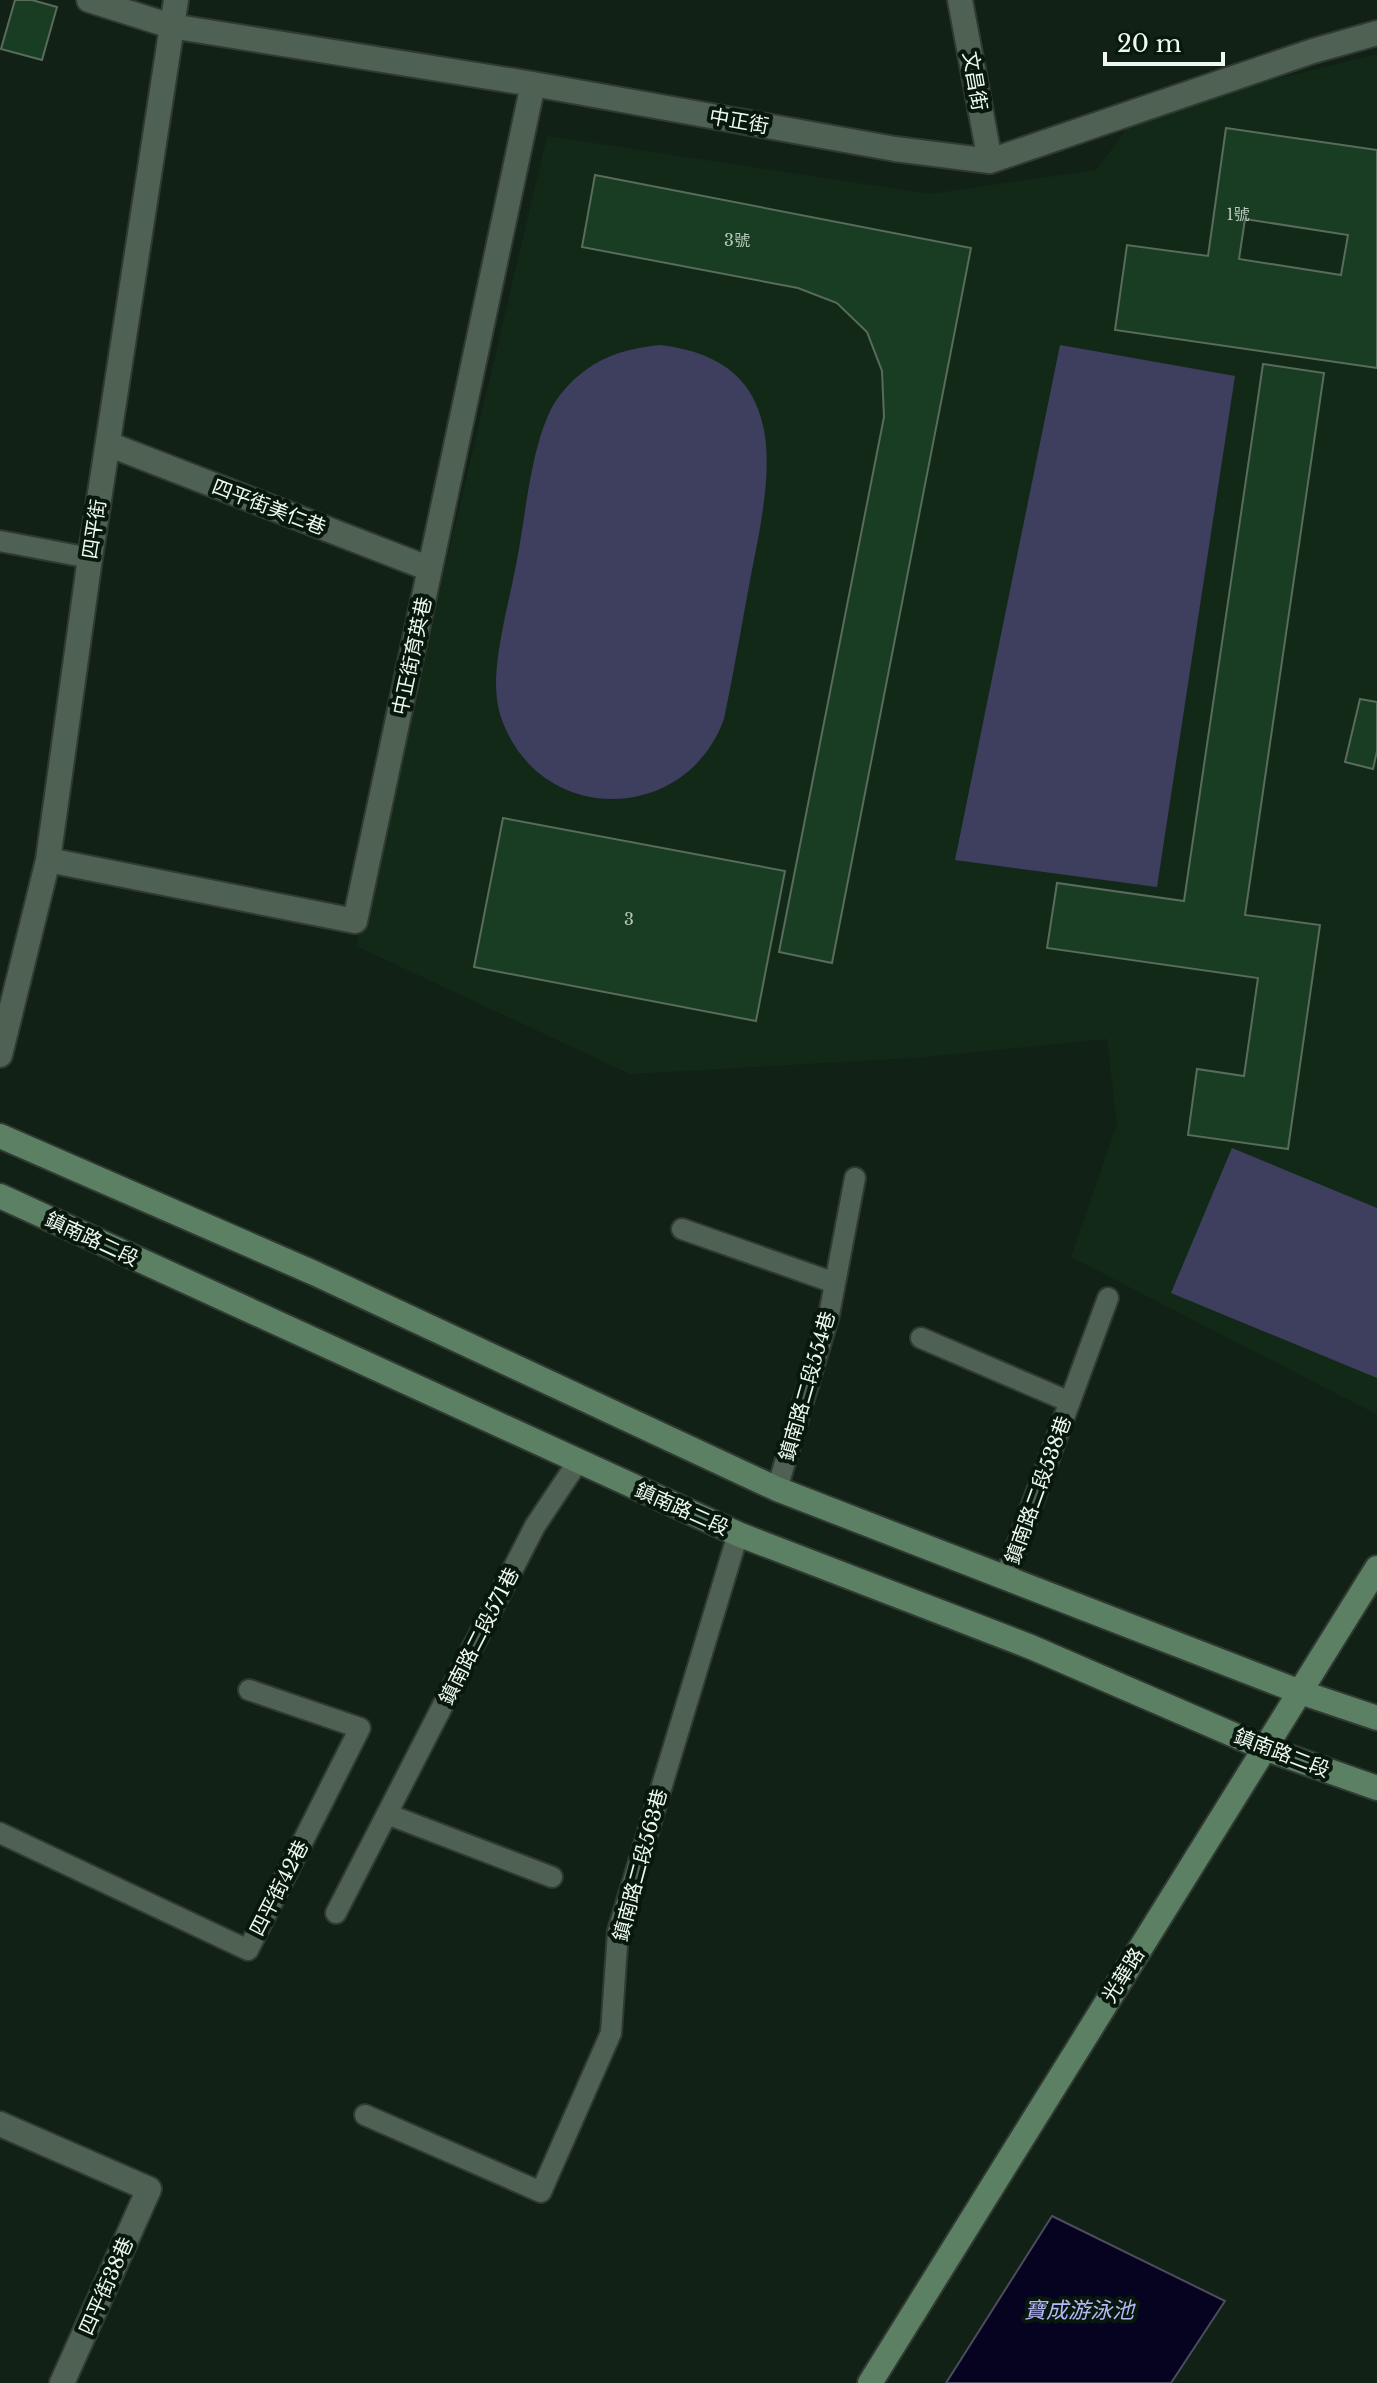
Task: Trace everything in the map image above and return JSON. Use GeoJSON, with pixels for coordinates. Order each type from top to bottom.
{"type":"FeatureCollection","features":[{"type":"Feature","properties":{"kind":"street","name":"中正街"},"geometry":{"type":"LineString","coordinates":[[89,0],[171,26],[533,84],[895,149],[990,161],[1313,51],[1377,33]]}},
{"type":"Feature","properties":{"kind":"street","name":"四平街"},"geometry":{"type":"LineString","coordinates":[[0,1055],[48,860],[90,558],[176,0]]}},
{"type":"Feature","properties":{"kind":"street","name":"文昌街"},"geometry":{"type":"LineString","coordinates":[[960,0],[990,161]]}},
{"type":"Feature","properties":{"kind":"street","name":"中正街育英巷"},"geometry":{"type":"LineString","coordinates":[[48,860],[355,921],[533,84]]}},
{"type":"Feature","properties":{"kind":"street","name":"四平街美仁巷"},"geometry":{"type":"LineString","coordinates":[[108,444],[430,569]]}},
{"type":"Feature","properties":{"kind":"street"},"geometry":{"type":"LineString","coordinates":[[0,1136],[314,1273],[777,1489],[1300,1692],[1377,1718]]}},
{"type":"Feature","properties":{"kind":"street","name":"鎮南路二段"},"geometry":{"type":"LineString","coordinates":[[0,1196],[577,1463],[738,1534],[1031,1647],[1264,1748],[1377,1788]]}},
{"type":"Feature","properties":{"kind":"street","name":"光華路"},"geometry":{"type":"LineString","coordinates":[[870,2383],[1377,1568]]}},
{"type":"Feature","properties":{"kind":"street","name":"四平街38巷"},"geometry":{"type":"LineString","coordinates":[[0,2124],[149,2189],[62,2383]]}},
{"type":"Feature","properties":{"kind":"lane"},"geometry":{"type":"LineString","coordinates":[[0,541],[90,558]]}},
{"type":"Feature","properties":{"kind":"lane","name":"鎮南路二段554巷"},"geometry":{"type":"LineString","coordinates":[[777,1489],[835,1283],[855,1178]]}},
{"type":"Feature","properties":{"kind":"lane","name":"鎮南路二段554巷"},"geometry":{"type":"LineString","coordinates":[[682,1229],[835,1283]]}},
{"type":"Feature","properties":{"kind":"lane","name":"鎮南路二段538巷"},"geometry":{"type":"LineString","coordinates":[[1005,1578],[1108,1298]]}},
{"type":"Feature","properties":{"kind":"lane","name":"鎮南路二段538巷"},"geometry":{"type":"LineString","coordinates":[[921,1338],[1070,1402]]}},
{"type":"Feature","properties":{"kind":"lane","name":"鎮南路二段571巷"},"geometry":{"type":"LineString","coordinates":[[336,1913],[535,1526],[577,1463]]}},
{"type":"Feature","properties":{"kind":"lane","name":"鎮南路二段563巷"},"geometry":{"type":"LineString","coordinates":[[365,2115],[541,2192],[611,2033],[618,1931],[738,1534]]}},
{"type":"Feature","properties":{"kind":"lane","name":"四平街42巷"},"geometry":{"type":"LineString","coordinates":[[0,1833],[248,1950],[360,1728],[249,1690]]}},
{"type":"Feature","properties":{"kind":"lane"},"geometry":{"type":"LineString","coordinates":[[387,1814],[552,1877]]}},
{"type":"Feature","properties":{"kind":"shaded area"},"geometry":{"type":"Polygon","coordinates":[[[1377,54],[1376,1414],[1071,1257],[1117,1124],[1107,1039],[914,1058],[630,1074],[356,946],[547,136],[930,194],[1096,170],[1138,114],[1377,54]]]}},
{"type":"Feature","properties":{"kind":"shaded area"},"geometry":{"type":"Polygon","coordinates":[[[660,345],[704,356],[735,374],[754,399],[764,430],[767,464],[764,501],[724,719],[705,754],[679,778],[647,794],[613,799],[579,794],[548,780],[521,755],[499,710],[497,664],[531,476],[550,411],[570,383],[593,365],[617,354],[660,345]]]}},
{"type":"Feature","properties":{"kind":"shaded area"},"geometry":{"type":"Polygon","coordinates":[[[1060,345],[1235,376],[1157,887],[955,860],[1060,345]]]}},
{"type":"Feature","properties":{"kind":"shaded area"},"geometry":{"type":"Polygon","coordinates":[[[1232,1148],[1377,1208],[1377,1378],[1171,1293],[1232,1148]]]}},
{"type":"Feature","properties":{"kind":"water","name":"寶成游泳池"},"geometry":{"type":"Polygon","coordinates":[[[1052,2216],[1225,2301],[1171,2383],[946,2383],[1052,2216]]]}},
{"type":"Feature","properties":{"kind":"building"},"geometry":{"type":"Polygon","coordinates":[[[15,0],[32,0],[57,7],[42,60],[1,49],[15,0]]]}},
{"type":"Feature","properties":{"kind":"building"},"geometry":{"type":"Polygon","coordinates":[[[1226,128],[1377,150],[1377,368],[1115,330],[1127,245],[1208,256],[1226,128]],[[1245,219],[1239,259],[1341,275],[1348,235],[1245,219]]]}},
{"type":"Feature","properties":{"kind":"building"},"geometry":{"type":"Polygon","coordinates":[[[595,175],[971,248],[832,963],[779,952],[884,417],[882,371],[867,332],[837,303],[798,288],[582,247],[595,175]]]}},
{"type":"Feature","properties":{"kind":"building"},"geometry":{"type":"Polygon","coordinates":[[[1263,364],[1324,373],[1245,915],[1320,925],[1288,1149],[1188,1135],[1197,1069],[1244,1076],[1258,978],[1047,948],[1057,883],[1184,901],[1263,364]]]}},
{"type":"Feature","properties":{"kind":"building"},"geometry":{"type":"Polygon","coordinates":[[[1360,699],[1377,702],[1377,751],[1373,769],[1345,762],[1360,699]]]}},
{"type":"Feature","properties":{"kind":"building"},"geometry":{"type":"Polygon","coordinates":[[[503,818],[785,871],[756,1021],[474,967],[503,818]]]}}]}
